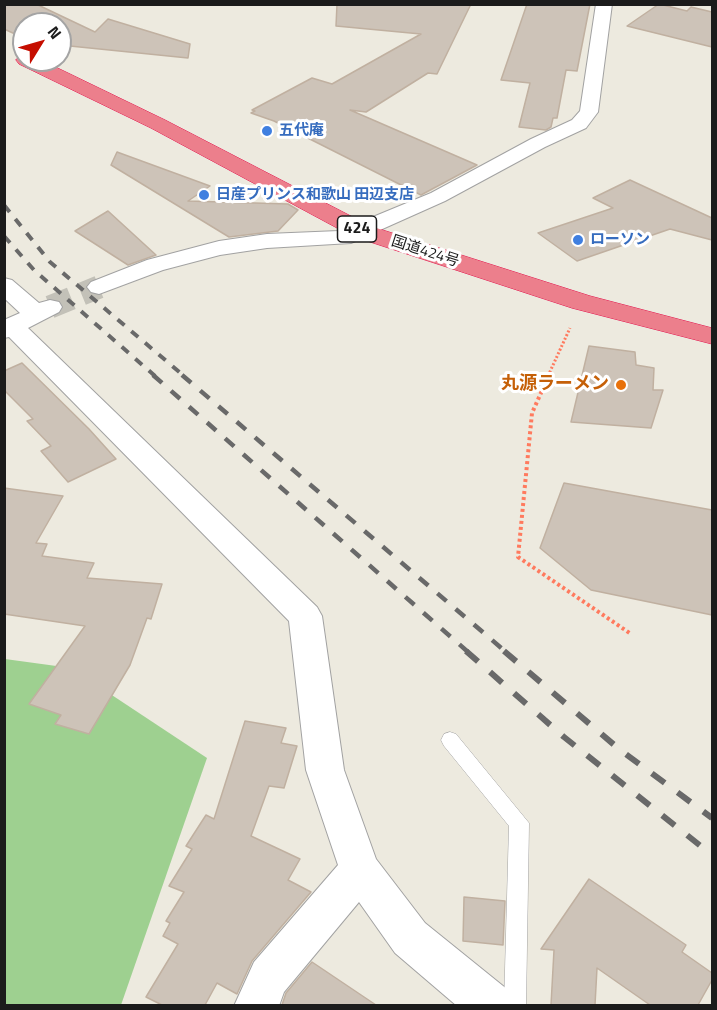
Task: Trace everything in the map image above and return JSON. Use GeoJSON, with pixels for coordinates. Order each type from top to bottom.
{"type":"FeatureCollection","features":[{"type":"Feature","properties":{"kind":"highway","name":"国道424号"},"geometry":{"type":"LineString","coordinates":[[50,72],[158,124],[361,231],[581,302],[712,336]]}},
{"type":"Feature","properties":{"kind":"street"},"geometry":{"type":"LineString","coordinates":[[99,287],[155,265],[219,248],[267,241],[343,238],[438,197],[538,143],[579,124],[589,112],[604,4]]}},
{"type":"Feature","properties":{"kind":"street"},"geometry":{"type":"LineString","coordinates":[[4,285],[26,319],[304,616],[325,770],[360,870],[410,938],[492,1005]]}},
{"type":"Feature","properties":{"kind":"street"},"geometry":{"type":"LineString","coordinates":[[256,1005],[269,977],[360,870]]}},
{"type":"Feature","properties":{"kind":"lane"},"geometry":{"type":"LineString","coordinates":[[450,740],[519,822],[515,1005]]}},
{"type":"Feature","properties":{"kind":"path"},"geometry":{"type":"LineString","coordinates":[[581,302],[532,413],[518,557],[631,634]]}},
{"type":"Feature","properties":{"kind":"green space"},"geometry":{"type":"Polygon","coordinates":[[[5,659],[71,668],[207,758],[121,1005],[5,1006],[5,659]]]}},
{"type":"Feature","properties":{"kind":"building"},"geometry":{"type":"Polygon","coordinates":[[[4,4],[36,4],[53,12],[12,12],[12,33],[4,29],[4,4]]]}},
{"type":"Feature","properties":{"kind":"building"},"geometry":{"type":"Polygon","coordinates":[[[337,4],[471,4],[437,74],[428,73],[366,112],[350,110],[477,165],[421,195],[274,121],[251,113],[255,111],[252,110],[312,78],[332,84],[421,34],[336,26],[337,4]]]}},
{"type":"Feature","properties":{"kind":"building"},"geometry":{"type":"Polygon","coordinates":[[[527,4],[590,4],[577,71],[566,70],[557,118],[553,118],[551,127],[546,130],[519,127],[530,83],[501,80],[527,4]]]}},
{"type":"Feature","properties":{"kind":"building"},"geometry":{"type":"Polygon","coordinates":[[[659,4],[687,11],[691,7],[712,12],[712,47],[627,26],[659,4]]]}},
{"type":"Feature","properties":{"kind":"building"},"geometry":{"type":"Polygon","coordinates":[[[108,19],[190,44],[188,58],[72,46],[72,21],[95,32],[108,19]]]}},
{"type":"Feature","properties":{"kind":"building"},"geometry":{"type":"Polygon","coordinates":[[[117,152],[210,186],[188,201],[288,204],[298,210],[278,231],[229,237],[111,165],[117,152]]]}},
{"type":"Feature","properties":{"kind":"building"},"geometry":{"type":"Polygon","coordinates":[[[630,180],[712,218],[712,240],[670,229],[577,261],[538,233],[613,208],[593,198],[630,180]]]}},
{"type":"Feature","properties":{"kind":"building"},"geometry":{"type":"Polygon","coordinates":[[[108,211],[156,255],[128,265],[75,231],[108,211]]]}},
{"type":"Feature","properties":{"kind":"building"},"geometry":{"type":"Polygon","coordinates":[[[589,346],[635,352],[636,365],[654,368],[653,390],[663,390],[651,428],[571,422],[589,346]]]}},
{"type":"Feature","properties":{"kind":"building"},"geometry":{"type":"Polygon","coordinates":[[[22,363],[116,459],[68,482],[41,451],[51,446],[27,421],[33,419],[4,390],[4,371],[22,363]]]}},
{"type":"Feature","properties":{"kind":"building"},"geometry":{"type":"Polygon","coordinates":[[[564,483],[712,510],[712,615],[591,590],[540,548],[564,483]]]}},
{"type":"Feature","properties":{"kind":"building"},"geometry":{"type":"Polygon","coordinates":[[[4,488],[63,496],[36,543],[47,544],[42,556],[94,563],[87,578],[162,584],[151,619],[147,618],[130,665],[89,734],[55,724],[61,715],[29,704],[85,626],[4,614],[4,488]]]}},
{"type":"Feature","properties":{"kind":"building"},"geometry":{"type":"Polygon","coordinates":[[[245,721],[286,728],[281,743],[297,746],[284,788],[269,786],[251,836],[300,859],[288,880],[311,892],[252,961],[237,994],[217,983],[205,1005],[162,1005],[146,997],[178,944],[163,936],[170,923],[166,921],[184,892],[169,886],[192,849],[186,846],[206,815],[214,819],[245,721]]]}},
{"type":"Feature","properties":{"kind":"building"},"geometry":{"type":"Polygon","coordinates":[[[589,879],[686,945],[682,952],[712,973],[712,980],[698,1005],[650,1005],[597,968],[595,1005],[551,1005],[554,950],[541,949],[589,879]]]}},
{"type":"Feature","properties":{"kind":"building"},"geometry":{"type":"Polygon","coordinates":[[[464,897],[505,901],[503,945],[463,941],[464,897]]]}},
{"type":"Feature","properties":{"kind":"building"},"geometry":{"type":"Polygon","coordinates":[[[312,962],[376,1005],[282,1005],[286,993],[312,962]]]}},
{"type":"Feature","properties":{"kind":"tunnel"},"geometry":{"type":"LineString","coordinates":[[50,307],[99,287]]}},
{"type":"Feature","properties":{"kind":"railway"},"geometry":{"type":"LineString","coordinates":[[4,205],[50,262],[184,376]]}},
{"type":"Feature","properties":{"kind":"railway"},"geometry":{"type":"LineString","coordinates":[[4,236],[34,270],[155,376]]}},
{"type":"Feature","properties":{"kind":"railway"},"geometry":{"type":"LineString","coordinates":[[153,375],[468,652]]}},
{"type":"Feature","properties":{"kind":"railway"},"geometry":{"type":"LineString","coordinates":[[182,375],[506,652]]}},
{"type":"Feature","properties":{"kind":"railway"},"geometry":{"type":"LineString","coordinates":[[466,651],[564,737],[712,855]]}},
{"type":"Feature","properties":{"kind":"railway"},"geometry":{"type":"LineString","coordinates":[[504,651],[619,749],[712,818]]}},
{"type":"Feature","properties":{"kind":"place","name":"五代庵"},"geometry":{"type":"Point","coordinates":[267,131]}},
{"type":"Feature","properties":{"kind":"place","name":"日産プリンス和歌山 田辺支店"},"geometry":{"type":"Point","coordinates":[204,195]}},
{"type":"Feature","properties":{"kind":"place","name":"ローソン"},"geometry":{"type":"Point","coordinates":[578,240]}},
{"type":"Feature","properties":{"kind":"place","name":"丸源ラーメン"},"geometry":{"type":"Point","coordinates":[621,385]}}]}
